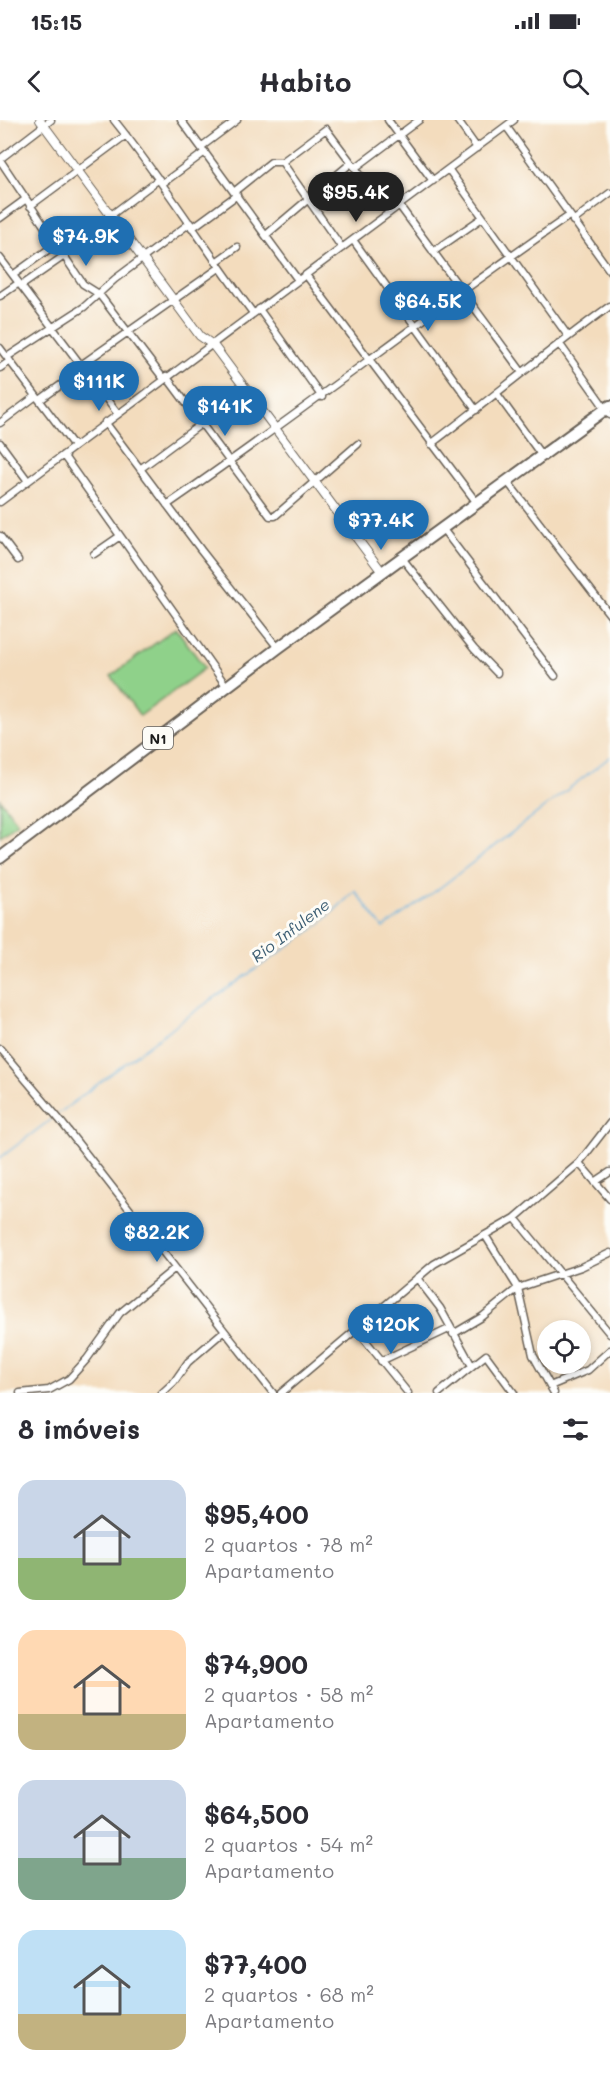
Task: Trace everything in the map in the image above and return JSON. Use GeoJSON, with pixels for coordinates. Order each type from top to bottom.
{"type":"FeatureCollection","features":[{"type":"Feature","properties":{"kind":"highway","name":"N1"},"geometry":{"type":"LineString","coordinates":[[0,858],[381,572],[609,410]]}},
{"type":"Feature","properties":{"kind":"street"},"geometry":{"type":"LineString","coordinates":[[114,120],[161,181],[217,265],[256,311],[322,397]]}},
{"type":"Feature","properties":{"kind":"street"},"geometry":{"type":"LineString","coordinates":[[181,120],[298,280]]}},
{"type":"Feature","properties":{"kind":"street"},"geometry":{"type":"LineString","coordinates":[[0,296],[63,254],[110,215],[203,149],[237,120]]}},
{"type":"Feature","properties":{"kind":"street"},"geometry":{"type":"LineString","coordinates":[[388,120],[433,181]]}},
{"type":"Feature","properties":{"kind":"street"},"geometry":{"type":"LineString","coordinates":[[266,235],[306,199],[419,120]]}},
{"type":"Feature","properties":{"kind":"street"},"geometry":{"type":"LineString","coordinates":[[457,120],[477,148]]}},
{"type":"Feature","properties":{"kind":"street"},"geometry":{"type":"LineString","coordinates":[[0,502],[165,377],[213,345],[514,120]]}},
{"type":"Feature","properties":{"kind":"street"},"geometry":{"type":"LineString","coordinates":[[358,444],[314,482],[275,516],[270,516],[99,294],[83,284],[0,161],[45,122],[77,171],[174,301],[201,336],[213,345],[275,431],[314,482],[381,572]]}},
{"type":"Feature","properties":{"kind":"street"},"geometry":{"type":"LineString","coordinates":[[506,126],[610,271]]}},
{"type":"Feature","properties":{"kind":"street"},"geometry":{"type":"LineString","coordinates":[[282,162],[326,129],[389,213]]}},
{"type":"Feature","properties":{"kind":"street"},"geometry":{"type":"LineString","coordinates":[[30,206],[126,135]]}},
{"type":"Feature","properties":{"kind":"street"},"geometry":{"type":"LineString","coordinates":[[0,368],[51,327],[84,307],[142,258],[236,193],[275,160],[282,162],[342,248]]}},
{"type":"Feature","properties":{"kind":"street"},"geometry":{"type":"LineString","coordinates":[[448,170],[568,336]]}},
{"type":"Feature","properties":{"kind":"street"},"geometry":{"type":"LineString","coordinates":[[167,505],[322,397],[510,256],[610,193]]}},
{"type":"Feature","properties":{"kind":"street"},"geometry":{"type":"LineString","coordinates":[[0,218],[27,199]]}},
{"type":"Feature","properties":{"kind":"street"},"geometry":{"type":"LineString","coordinates":[[399,205],[521,371]]}},
{"type":"Feature","properties":{"kind":"street"},"geometry":{"type":"LineString","coordinates":[[433,252],[482,218]]}},
{"type":"Feature","properties":{"kind":"street"},"geometry":{"type":"LineString","coordinates":[[353,240],[477,410]]}},
{"type":"Feature","properties":{"kind":"street"},"geometry":{"type":"LineString","coordinates":[[13,275],[56,244]]}},
{"type":"Feature","properties":{"kind":"street"},"geometry":{"type":"LineString","coordinates":[[0,423],[174,301],[237,247]]}},
{"type":"Feature","properties":{"kind":"street"},"geometry":{"type":"LineString","coordinates":[[0,258],[117,413]]}},
{"type":"Feature","properties":{"kind":"street"},"geometry":{"type":"LineString","coordinates":[[306,275],[477,503]]}},
{"type":"Feature","properties":{"kind":"street"},"geometry":{"type":"LineString","coordinates":[[431,444],[497,394],[521,371],[610,306]]}},
{"type":"Feature","properties":{"kind":"street"},"geometry":{"type":"LineString","coordinates":[[559,343],[609,410]]}},
{"type":"Feature","properties":{"kind":"street"},"geometry":{"type":"LineString","coordinates":[[0,348],[74,446]]}},
{"type":"Feature","properties":{"kind":"street"},"geometry":{"type":"LineString","coordinates":[[497,394],[542,457]]}},
{"type":"Feature","properties":{"kind":"street"},"geometry":{"type":"LineString","coordinates":[[105,422],[278,648]]}},
{"type":"Feature","properties":{"kind":"street"},"geometry":{"type":"LineString","coordinates":[[141,470],[201,424]]}},
{"type":"Feature","properties":{"kind":"street"},"geometry":{"type":"LineString","coordinates":[[0,443],[28,481]]}},
{"type":"Feature","properties":{"kind":"street"},"geometry":{"type":"LineString","coordinates":[[63,455],[228,687]]}},
{"type":"Feature","properties":{"kind":"street"},"geometry":{"type":"LineString","coordinates":[[507,481],[610,615]]}},
{"type":"Feature","properties":{"kind":"street"},"geometry":{"type":"LineString","coordinates":[[442,528],[555,676]]}},
{"type":"Feature","properties":{"kind":"street"},"geometry":{"type":"LineString","coordinates":[[0,536],[18,560]]}},
{"type":"Feature","properties":{"kind":"street"},"geometry":{"type":"LineString","coordinates":[[94,555],[120,536]]}},
{"type":"Feature","properties":{"kind":"street"},"geometry":{"type":"LineString","coordinates":[[402,558],[474,650],[497,673]]}},
{"type":"Feature","properties":{"kind":"street"},"geometry":{"type":"LineString","coordinates":[[0,1049],[51,1113],[59,1119],[273,1393]]}},
{"type":"Feature","properties":{"kind":"street"},"geometry":{"type":"LineString","coordinates":[[281,1393],[448,1254],[515,1218],[579,1163],[610,1124]]}},
{"type":"Feature","properties":{"kind":"street"},"geometry":{"type":"LineString","coordinates":[[579,1163],[610,1199]]}},
{"type":"Feature","properties":{"kind":"street"},"geometry":{"type":"LineString","coordinates":[[596,1182],[610,1172]]}},
{"type":"Feature","properties":{"kind":"street"},"geometry":{"type":"LineString","coordinates":[[515,1218],[610,1334]]}},
{"type":"Feature","properties":{"kind":"street"},"geometry":{"type":"LineString","coordinates":[[485,1235],[518,1288],[533,1355],[554,1393]]}},
{"type":"Feature","properties":{"kind":"street"},"geometry":{"type":"LineString","coordinates":[[381,1361],[482,1317],[518,1288],[582,1267],[610,1252]]}},
{"type":"Feature","properties":{"kind":"street"},"geometry":{"type":"LineString","coordinates":[[20,1393],[49,1390],[69,1380],[120,1313],[176,1268]]}},
{"type":"Feature","properties":{"kind":"street"},"geometry":{"type":"LineString","coordinates":[[417,1278],[440,1308],[472,1366]]}},
{"type":"Feature","properties":{"kind":"street"},"geometry":{"type":"LineString","coordinates":[[357,1330],[408,1393]]}},
{"type":"Feature","properties":{"kind":"street"},"geometry":{"type":"LineString","coordinates":[[162,1393],[174,1382],[185,1365],[224,1331]]}},
{"type":"Feature","properties":{"kind":"street"},"geometry":{"type":"LineString","coordinates":[[550,1386],[588,1370],[610,1350]]}},
{"type":"Feature","properties":{"kind":"street"},"geometry":{"type":"LineString","coordinates":[[439,1393],[486,1355],[514,1393]]}},
{"type":"Feature","properties":{"kind":"green space"},"geometry":{"type":"Polygon","coordinates":[[[176,628],[205,668],[140,716],[111,676],[176,628]]]}},
{"type":"Feature","properties":{"kind":"green space"},"geometry":{"type":"Polygon","coordinates":[[[0,799],[18,823],[0,836],[0,799]]]}},
{"type":"Feature","properties":{"kind":"waterway","name":"Rio Infulene"},"geometry":{"type":"LineString","coordinates":[[58,1114],[181,1021],[319,925],[355,891],[383,928],[437,890],[610,757]]}},
{"type":"Feature","properties":{"kind":"waterway","name":"Rio Infulene"},"geometry":{"type":"LineString","coordinates":[[0,1158],[54,1117]]}}]}
